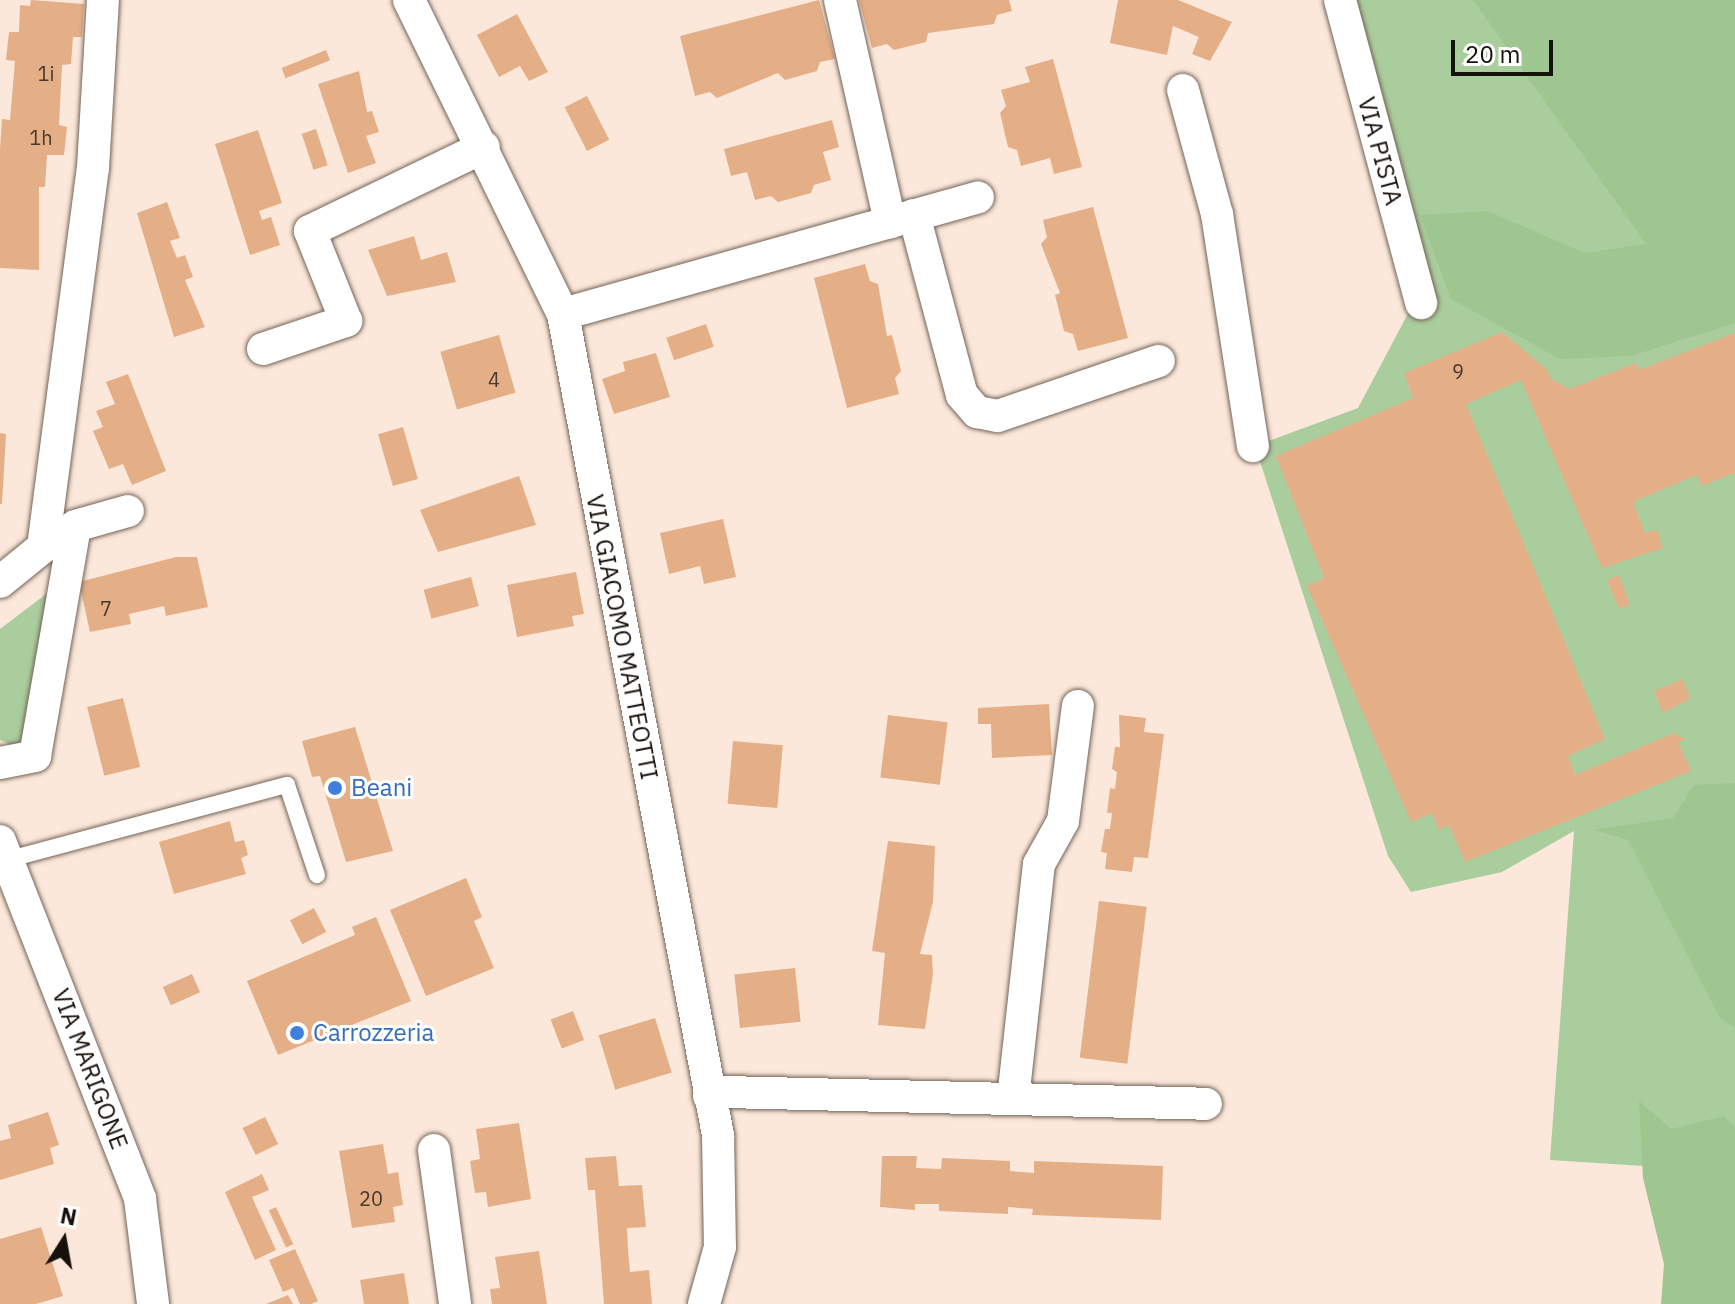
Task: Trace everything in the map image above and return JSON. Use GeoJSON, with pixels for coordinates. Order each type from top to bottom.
{"type":"FeatureCollection","features":[{"type":"Feature","properties":{"kind":"street"},"geometry":{"type":"LineString","coordinates":[[0,582],[43,547],[93,168],[103,0]]}},
{"type":"Feature","properties":{"kind":"street","name":"VIA GIACOMO MATTEOTTI"},"geometry":{"type":"LineString","coordinates":[[409,0],[484,147],[563,314],[718,1135],[720,1247],[704,1304]]}},
{"type":"Feature","properties":{"kind":"street"},"geometry":{"type":"LineString","coordinates":[[840,0],[902,219],[962,395],[977,412],[998,416],[1159,361]]}},
{"type":"Feature","properties":{"kind":"street","name":"VIA PISTA"},"geometry":{"type":"LineString","coordinates":[[1340,0],[1421,303]]}},
{"type":"Feature","properties":{"kind":"street"},"geometry":{"type":"LineString","coordinates":[[1183,90],[1217,214],[1253,446]]}},
{"type":"Feature","properties":{"kind":"street"},"geometry":{"type":"LineString","coordinates":[[263,349],[346,321],[310,231],[484,147]]}},
{"type":"Feature","properties":{"kind":"street"},"geometry":{"type":"LineString","coordinates":[[563,314],[978,197]]}},
{"type":"Feature","properties":{"kind":"street"},"geometry":{"type":"LineString","coordinates":[[0,763],[35,756],[75,526],[128,511]]}},
{"type":"Feature","properties":{"kind":"street"},"geometry":{"type":"LineString","coordinates":[[1013,1099],[1039,864],[1063,821],[1078,706]]}},
{"type":"Feature","properties":{"kind":"street","name":"VIA MARIGONE"},"geometry":{"type":"LineString","coordinates":[[5,850],[140,1199],[153,1304]]}},
{"type":"Feature","properties":{"kind":"street"},"geometry":{"type":"LineString","coordinates":[[709,1096],[725,1092],[1206,1104]]}},
{"type":"Feature","properties":{"kind":"street"},"geometry":{"type":"LineString","coordinates":[[434,1150],[455,1304]]}},
{"type":"Feature","properties":{"kind":"lane"},"geometry":{"type":"LineString","coordinates":[[5,850],[287,785],[317,875]]}},
{"type":"Feature","properties":{"kind":"green space"},"geometry":{"type":"Polygon","coordinates":[[[1345,0],[1735,0],[1735,1304],[1666,1230],[1643,1166],[1550,1160],[1574,831],[1502,872],[1411,892],[1388,856],[1255,446],[1358,408],[1421,289],[1345,0]]]}},
{"type":"Feature","properties":{"kind":"green space"},"geometry":{"type":"Polygon","coordinates":[[[1473,0],[1735,0],[1735,323],[1631,356],[1560,359],[1451,299],[1420,215],[1488,211],[1585,253],[1646,244],[1473,0]]]}},
{"type":"Feature","properties":{"kind":"green space"},"geometry":{"type":"Polygon","coordinates":[[[54,588],[26,751],[0,740],[0,629],[54,588]]]}},
{"type":"Feature","properties":{"kind":"green space"},"geometry":{"type":"Polygon","coordinates":[[[1735,783],[1735,1028],[1720,1018],[1628,840],[1594,830],[1673,818],[1694,785],[1735,783]]]}},
{"type":"Feature","properties":{"kind":"green space"},"geometry":{"type":"Polygon","coordinates":[[[1639,1101],[1671,1129],[1724,1116],[1735,1127],[1735,1304],[1661,1304],[1664,1264],[1643,1178],[1639,1101]]]}},
{"type":"Feature","properties":{"kind":"building"},"geometry":{"type":"Polygon","coordinates":[[[31,0],[84,4],[82,37],[73,37],[71,64],[62,65],[59,125],[67,127],[64,155],[47,155],[45,187],[39,187],[39,270],[0,268],[2,119],[10,120],[15,61],[6,60],[9,32],[19,32],[20,5],[30,6],[31,0]]]}},
{"type":"Feature","properties":{"kind":"building"},"geometry":{"type":"Polygon","coordinates":[[[819,0],[835,59],[820,62],[817,71],[785,80],[778,73],[717,98],[710,92],[695,96],[680,36],[819,0]]]}},
{"type":"Feature","properties":{"kind":"building"},"geometry":{"type":"Polygon","coordinates":[[[859,0],[1009,0],[1012,11],[997,15],[994,24],[928,33],[926,42],[894,50],[887,44],[872,48],[859,0]]]}},
{"type":"Feature","properties":{"kind":"building"},"geometry":{"type":"Polygon","coordinates":[[[1118,0],[1178,0],[1232,22],[1210,61],[1192,54],[1199,37],[1173,26],[1167,55],[1110,43],[1118,0]]]}},
{"type":"Feature","properties":{"kind":"building"},"geometry":{"type":"Polygon","coordinates":[[[517,14],[548,72],[529,81],[520,66],[499,77],[477,35],[517,14]]]}},
{"type":"Feature","properties":{"kind":"building"},"geometry":{"type":"Polygon","coordinates":[[[326,50],[330,60],[286,78],[281,68],[326,50]]]}},
{"type":"Feature","properties":{"kind":"building"},"geometry":{"type":"Polygon","coordinates":[[[1053,59],[1082,167],[1054,174],[1050,158],[1021,166],[1017,150],[1008,147],[1000,113],[1006,106],[1001,90],[1030,82],[1025,67],[1053,59]]]}},
{"type":"Feature","properties":{"kind":"building"},"geometry":{"type":"Polygon","coordinates":[[[359,71],[367,112],[372,111],[379,132],[366,136],[376,163],[348,173],[318,84],[359,71]]]}},
{"type":"Feature","properties":{"kind":"building"},"geometry":{"type":"Polygon","coordinates":[[[587,96],[609,140],[587,151],[565,107],[587,96]]]}},
{"type":"Feature","properties":{"kind":"building"},"geometry":{"type":"Polygon","coordinates":[[[832,120],[839,147],[823,152],[831,180],[814,185],[811,193],[778,202],[771,196],[755,200],[747,172],[731,176],[724,149],[832,120]]]}},
{"type":"Feature","properties":{"kind":"building"},"geometry":{"type":"Polygon","coordinates":[[[316,129],[328,165],[313,170],[302,134],[316,129]]]}},
{"type":"Feature","properties":{"kind":"building"},"geometry":{"type":"Polygon","coordinates":[[[258,130],[282,203],[259,211],[262,220],[271,217],[280,245],[250,255],[215,144],[258,130]]]}},
{"type":"Feature","properties":{"kind":"building"},"geometry":{"type":"Polygon","coordinates":[[[167,202],[180,238],[170,241],[177,258],[185,255],[193,277],[185,280],[205,327],[174,337],[137,213],[167,202]]]}},
{"type":"Feature","properties":{"kind":"building"},"geometry":{"type":"Polygon","coordinates":[[[1093,207],[1128,338],[1078,351],[1073,334],[1064,331],[1055,295],[1060,293],[1041,244],[1047,237],[1043,220],[1093,207]]]}},
{"type":"Feature","properties":{"kind":"building"},"geometry":{"type":"Polygon","coordinates":[[[414,236],[421,260],[447,252],[456,282],[387,296],[368,250],[414,236]]]}},
{"type":"Feature","properties":{"kind":"building"},"geometry":{"type":"Polygon","coordinates":[[[865,264],[870,281],[878,284],[887,336],[892,335],[901,371],[895,378],[899,394],[847,408],[814,278],[865,264]]]}},
{"type":"Feature","properties":{"kind":"building"},"geometry":{"type":"Polygon","coordinates":[[[706,324],[714,347],[674,360],[666,338],[706,324]]]}},
{"type":"Feature","properties":{"kind":"building"},"geometry":{"type":"Polygon","coordinates":[[[1502,332],[1547,370],[1550,378],[1569,389],[1636,363],[1639,370],[1735,333],[1735,473],[1702,486],[1696,475],[1633,502],[1645,533],[1657,530],[1663,548],[1602,568],[1521,380],[1466,404],[1605,739],[1568,756],[1575,775],[1674,733],[1686,739],[1678,742],[1691,771],[1465,862],[1449,825],[1439,830],[1432,813],[1411,822],[1307,586],[1324,578],[1276,456],[1413,398],[1404,373],[1502,332]]]}},
{"type":"Feature","properties":{"kind":"building"},"geometry":{"type":"Polygon","coordinates":[[[499,335],[516,393],[457,409],[440,352],[499,335]]]}},
{"type":"Feature","properties":{"kind":"building"},"geometry":{"type":"Polygon","coordinates":[[[656,353],[670,397],[614,414],[602,379],[625,371],[623,362],[656,353]]]}},
{"type":"Feature","properties":{"kind":"building"},"geometry":{"type":"Polygon","coordinates":[[[128,374],[166,471],[132,485],[123,464],[109,469],[93,431],[103,427],[96,411],[115,404],[106,382],[128,374]]]}},
{"type":"Feature","properties":{"kind":"building"},"geometry":{"type":"Polygon","coordinates":[[[403,427],[418,479],[393,486],[378,434],[403,427]]]}},
{"type":"Feature","properties":{"kind":"building"},"geometry":{"type":"Polygon","coordinates":[[[0,433],[6,434],[2,504],[0,504],[0,433]]]}},
{"type":"Feature","properties":{"kind":"building"},"geometry":{"type":"Polygon","coordinates":[[[519,476],[536,525],[438,552],[420,510],[519,476]]]}},
{"type":"Feature","properties":{"kind":"building"},"geometry":{"type":"Polygon","coordinates":[[[723,519],[736,577],[704,584],[700,566],[669,574],[660,533],[723,519]]]}},
{"type":"Feature","properties":{"kind":"building"},"geometry":{"type":"Polygon","coordinates":[[[176,557],[197,557],[208,607],[166,616],[164,606],[129,614],[131,624],[90,632],[79,582],[176,557]]]}},
{"type":"Feature","properties":{"kind":"building"},"geometry":{"type":"Polygon","coordinates":[[[576,572],[584,614],[572,616],[574,626],[517,637],[507,585],[576,572]]]}},
{"type":"Feature","properties":{"kind":"building"},"geometry":{"type":"Polygon","coordinates":[[[1619,575],[1630,605],[1619,608],[1607,580],[1619,575]]]}},
{"type":"Feature","properties":{"kind":"building"},"geometry":{"type":"Polygon","coordinates":[[[471,577],[479,606],[431,619],[424,590],[471,577]]]}},
{"type":"Feature","properties":{"kind":"building"},"geometry":{"type":"Polygon","coordinates":[[[1683,679],[1690,699],[1663,713],[1654,691],[1683,679]]]}},
{"type":"Feature","properties":{"kind":"building"},"geometry":{"type":"Polygon","coordinates":[[[123,698],[140,767],[104,776],[87,707],[123,698]]]}},
{"type":"Feature","properties":{"kind":"building"},"geometry":{"type":"Polygon","coordinates":[[[1049,704],[1052,755],[992,758],[991,724],[978,724],[978,708],[1049,704]]]}},
{"type":"Feature","properties":{"kind":"building"},"geometry":{"type":"Polygon","coordinates":[[[888,715],[948,722],[940,785],[880,778],[888,715]]]}},
{"type":"Feature","properties":{"kind":"building"},"geometry":{"type":"Polygon","coordinates":[[[1119,715],[1146,718],[1144,732],[1164,734],[1148,858],[1134,857],[1132,872],[1105,869],[1107,853],[1101,852],[1105,829],[1110,829],[1112,813],[1107,813],[1110,788],[1115,789],[1117,772],[1112,769],[1115,747],[1120,747],[1119,715]]]}},
{"type":"Feature","properties":{"kind":"building"},"geometry":{"type":"Polygon","coordinates":[[[355,727],[393,851],[346,862],[320,776],[312,777],[302,741],[355,727]]]}},
{"type":"Feature","properties":{"kind":"building"},"geometry":{"type":"Polygon","coordinates":[[[733,741],[783,745],[777,808],[728,804],[733,741]]]}},
{"type":"Feature","properties":{"kind":"building"},"geometry":{"type":"Polygon","coordinates":[[[230,821],[235,842],[244,840],[248,855],[241,858],[246,874],[174,894],[159,842],[230,821]]]}},
{"type":"Feature","properties":{"kind":"building"},"geometry":{"type":"Polygon","coordinates":[[[888,841],[935,846],[933,902],[920,954],[932,955],[933,974],[925,1029],[878,1025],[885,953],[872,951],[888,841]]]}},
{"type":"Feature","properties":{"kind":"building"},"geometry":{"type":"Polygon","coordinates":[[[466,878],[482,917],[474,921],[494,968],[426,996],[390,910],[466,878]]]}},
{"type":"Feature","properties":{"kind":"building"},"geometry":{"type":"Polygon","coordinates":[[[1099,901],[1147,907],[1127,1064],[1080,1058],[1099,901]]]}},
{"type":"Feature","properties":{"kind":"building"},"geometry":{"type":"Polygon","coordinates":[[[314,908],[326,932],[302,944],[290,920],[314,908]]]}},
{"type":"Feature","properties":{"kind":"building"},"geometry":{"type":"Polygon","coordinates":[[[376,917],[411,1001],[278,1055],[247,981],[355,935],[352,927],[376,917]]]}},
{"type":"Feature","properties":{"kind":"building"},"geometry":{"type":"Polygon","coordinates":[[[795,968],[801,1022],[740,1028],[734,974],[795,968]]]}},
{"type":"Feature","properties":{"kind":"building"},"geometry":{"type":"Polygon","coordinates":[[[192,974],[200,992],[171,1005],[163,987],[192,974]]]}},
{"type":"Feature","properties":{"kind":"building"},"geometry":{"type":"Polygon","coordinates":[[[573,1011],[584,1040],[562,1049],[551,1020],[573,1011]]]}},
{"type":"Feature","properties":{"kind":"building"},"geometry":{"type":"Polygon","coordinates":[[[655,1018],[672,1073],[615,1090],[599,1035],[655,1018]]]}},
{"type":"Feature","properties":{"kind":"building"},"geometry":{"type":"Polygon","coordinates":[[[48,1112],[59,1145],[50,1148],[54,1164],[0,1180],[0,1141],[11,1138],[8,1125],[48,1112]]]}},
{"type":"Feature","properties":{"kind":"building"},"geometry":{"type":"Polygon","coordinates":[[[265,1117],[278,1144],[256,1155],[243,1128],[265,1117]]]}},
{"type":"Feature","properties":{"kind":"building"},"geometry":{"type":"Polygon","coordinates":[[[519,1123],[531,1199],[488,1207],[486,1192],[475,1193],[470,1161],[480,1159],[476,1129],[519,1123]]]}},
{"type":"Feature","properties":{"kind":"building"},"geometry":{"type":"Polygon","coordinates":[[[383,1144],[388,1174],[398,1172],[403,1205],[393,1207],[395,1222],[352,1228],[339,1151],[383,1144]]]}},
{"type":"Feature","properties":{"kind":"building"},"geometry":{"type":"Polygon","coordinates":[[[616,1156],[619,1186],[642,1185],[646,1227],[627,1228],[628,1250],[630,1272],[649,1270],[652,1304],[604,1304],[595,1190],[588,1190],[585,1158],[616,1156]]]}},
{"type":"Feature","properties":{"kind":"building"},"geometry":{"type":"Polygon","coordinates":[[[882,1156],[917,1156],[916,1168],[941,1169],[942,1158],[1010,1161],[1010,1171],[1034,1173],[1034,1161],[1163,1166],[1161,1220],[1032,1215],[1033,1209],[1008,1207],[1008,1214],[939,1211],[939,1204],[915,1204],[915,1210],[880,1207],[882,1156]]]}},
{"type":"Feature","properties":{"kind":"building"},"geometry":{"type":"Polygon","coordinates":[[[262,1174],[269,1190],[252,1197],[276,1250],[255,1260],[225,1192],[262,1174]]]}},
{"type":"Feature","properties":{"kind":"building"},"geometry":{"type":"Polygon","coordinates":[[[276,1207],[293,1244],[286,1248],[269,1210],[276,1207]]]}},
{"type":"Feature","properties":{"kind":"building"},"geometry":{"type":"Polygon","coordinates":[[[41,1227],[63,1296],[36,1304],[0,1304],[0,1239],[41,1227]]]}},
{"type":"Feature","properties":{"kind":"building"},"geometry":{"type":"Polygon","coordinates":[[[295,1249],[318,1301],[311,1304],[300,1304],[293,1288],[283,1292],[269,1260],[295,1249]]]}},
{"type":"Feature","properties":{"kind":"building"},"geometry":{"type":"Polygon","coordinates":[[[539,1251],[547,1304],[492,1304],[490,1289],[500,1288],[495,1257],[539,1251]]]}},
{"type":"Feature","properties":{"kind":"building"},"geometry":{"type":"Polygon","coordinates":[[[404,1273],[409,1304],[364,1304],[360,1280],[404,1273]]]}},
{"type":"Feature","properties":{"kind":"building"},"geometry":{"type":"Polygon","coordinates":[[[288,1295],[293,1304],[266,1304],[288,1295]]]}},
{"type":"Feature","properties":{"kind":"place","name":"Beani"},"geometry":{"type":"Point","coordinates":[335,788]}},
{"type":"Feature","properties":{"kind":"place","name":"Carrozzeria"},"geometry":{"type":"Point","coordinates":[297,1033]}}]}
